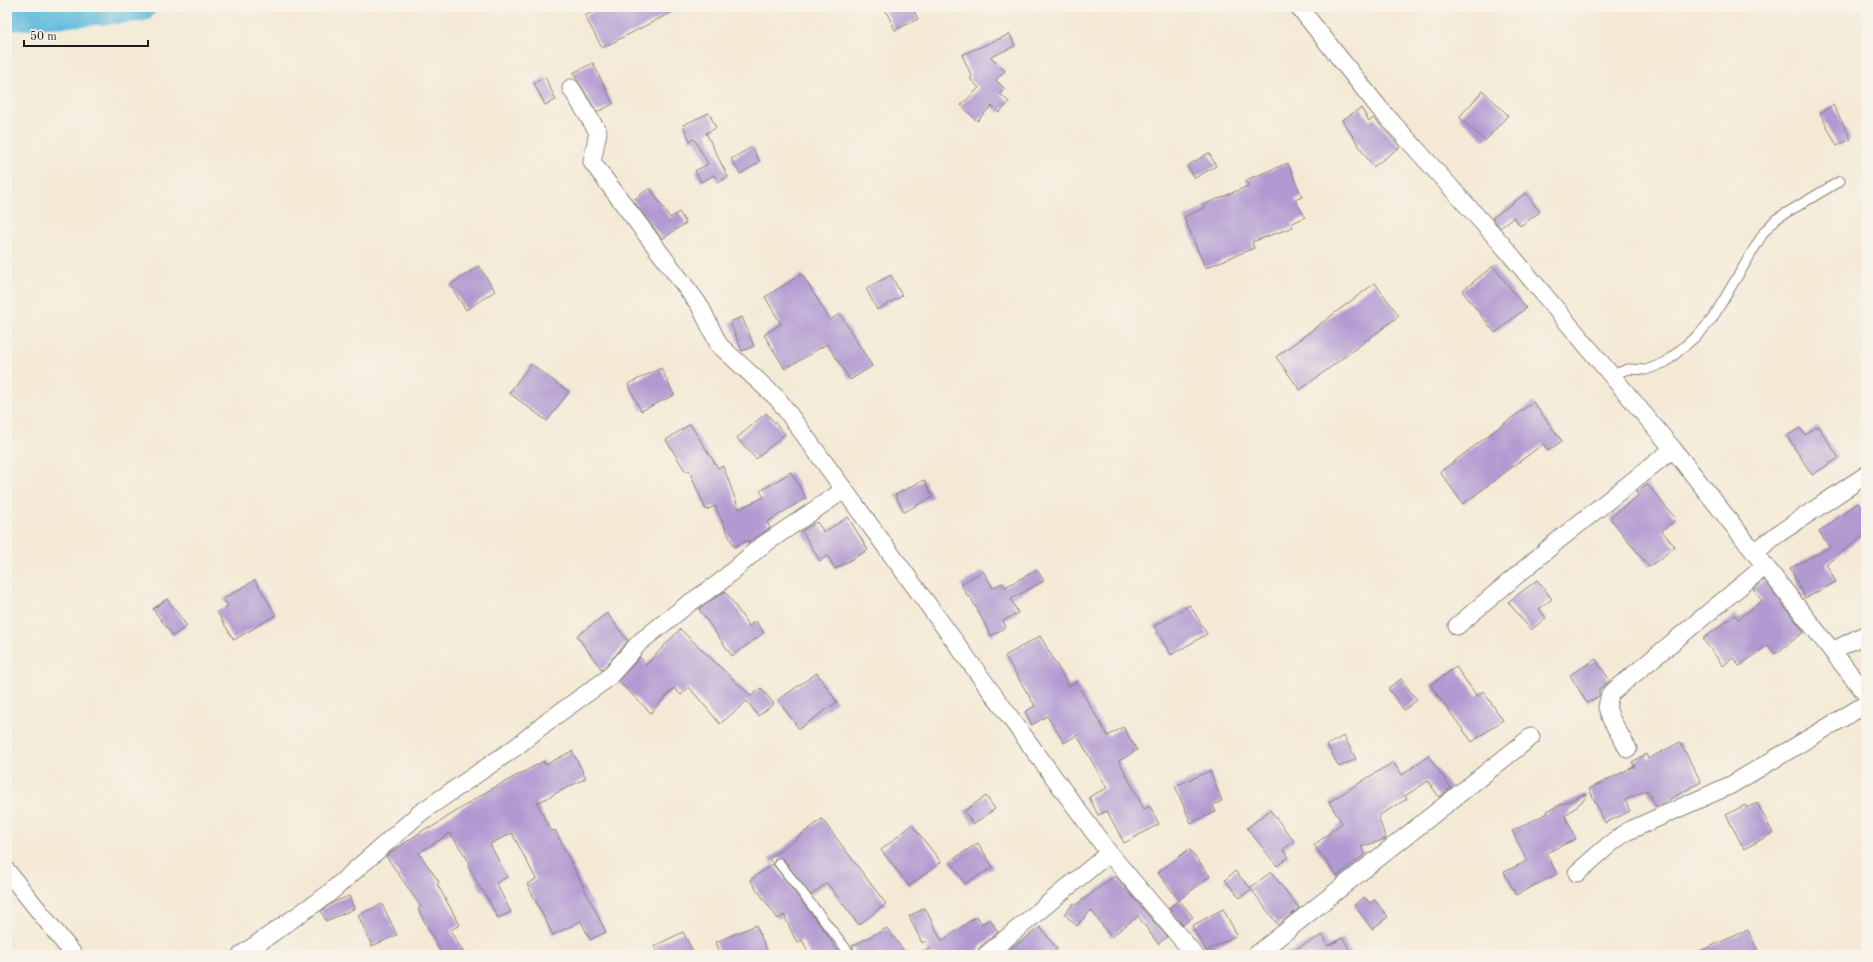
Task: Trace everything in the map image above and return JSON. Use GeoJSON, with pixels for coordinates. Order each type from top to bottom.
{"type":"FeatureCollection","features":[{"type":"Feature","properties":{"kind":"street"},"geometry":{"type":"LineString","coordinates":[[1299,7],[1380,109],[1500,242],[1612,375],[1673,449],[1866,694]]}},
{"type":"Feature","properties":{"kind":"street"},"geometry":{"type":"LineString","coordinates":[[571,88],[598,132],[592,162],[700,306],[719,345],[778,399],[1110,853],[1195,955]]}},
{"type":"Feature","properties":{"kind":"street"},"geometry":{"type":"LineString","coordinates":[[1457,626],[1561,538],[1673,449]]}},
{"type":"Feature","properties":{"kind":"street"},"geometry":{"type":"LineString","coordinates":[[1755,552],[1778,534],[1866,475]]}},
{"type":"Feature","properties":{"kind":"street"},"geometry":{"type":"LineString","coordinates":[[241,955],[327,895],[420,813],[516,747],[548,721],[607,679],[640,642],[688,604],[719,583],[760,547],[844,490]]}},
{"type":"Feature","properties":{"kind":"street"},"geometry":{"type":"LineString","coordinates":[[1628,749],[1611,719],[1607,707],[1610,694],[1765,566]]}},
{"type":"Feature","properties":{"kind":"street"},"geometry":{"type":"LineString","coordinates":[[1832,651],[1866,634]]}},
{"type":"Feature","properties":{"kind":"street"},"geometry":{"type":"LineString","coordinates":[[1578,874],[1610,844],[1626,832],[1731,786],[1866,704]]}},
{"type":"Feature","properties":{"kind":"street"},"geometry":{"type":"LineString","coordinates":[[1256,955],[1531,737]]}},
{"type":"Feature","properties":{"kind":"street"},"geometry":{"type":"LineString","coordinates":[[986,955],[1110,853]]}},
{"type":"Feature","properties":{"kind":"street"},"geometry":{"type":"LineString","coordinates":[[9,878],[74,955]]}},
{"type":"Feature","properties":{"kind":"lane"},"geometry":{"type":"LineString","coordinates":[[1612,375],[1628,369],[1646,370],[1657,367],[1672,357],[1700,333],[1712,319],[1764,232],[1776,219],[1840,181]]}},
{"type":"Feature","properties":{"kind":"lane"},"geometry":{"type":"LineString","coordinates":[[779,862],[851,955]]}},
{"type":"Feature","properties":{"kind":"building"},"geometry":{"type":"Polygon","coordinates":[[[602,7],[682,7],[602,48],[585,16],[602,7]]]}},
{"type":"Feature","properties":{"kind":"building"},"geometry":{"type":"Polygon","coordinates":[[[884,7],[912,7],[918,19],[895,30],[884,7]]]}},
{"type":"Feature","properties":{"kind":"building"},"geometry":{"type":"Polygon","coordinates":[[[1010,34],[1015,46],[991,57],[1005,71],[996,80],[1005,89],[1000,94],[1009,102],[999,113],[992,106],[977,121],[961,105],[979,88],[970,79],[972,77],[962,55],[1010,34]]]}},
{"type":"Feature","properties":{"kind":"building"},"geometry":{"type":"Polygon","coordinates":[[[593,63],[613,104],[597,112],[573,73],[593,63]]]}},
{"type":"Feature","properties":{"kind":"building"},"geometry":{"type":"Polygon","coordinates":[[[545,77],[556,100],[545,105],[534,83],[545,77]]]}},
{"type":"Feature","properties":{"kind":"building"},"geometry":{"type":"Polygon","coordinates":[[[1483,91],[1508,115],[1485,141],[1459,117],[1483,91]]]}},
{"type":"Feature","properties":{"kind":"building"},"geometry":{"type":"Polygon","coordinates":[[[1833,105],[1851,139],[1837,146],[1820,113],[1833,105]]]}},
{"type":"Feature","properties":{"kind":"building"},"geometry":{"type":"Polygon","coordinates":[[[1361,108],[1369,121],[1374,118],[1400,147],[1373,167],[1342,120],[1361,108]]]}},
{"type":"Feature","properties":{"kind":"building"},"geometry":{"type":"Polygon","coordinates":[[[709,113],[716,128],[706,133],[728,177],[718,182],[714,175],[701,182],[695,171],[708,164],[694,139],[690,141],[683,125],[709,113]]]}},
{"type":"Feature","properties":{"kind":"building"},"geometry":{"type":"Polygon","coordinates":[[[752,147],[760,162],[740,174],[731,159],[752,147]]]}},
{"type":"Feature","properties":{"kind":"building"},"geometry":{"type":"Polygon","coordinates":[[[1209,153],[1216,166],[1195,178],[1187,166],[1209,153]]]}},
{"type":"Feature","properties":{"kind":"building"},"geometry":{"type":"Polygon","coordinates":[[[1288,163],[1302,197],[1295,200],[1305,217],[1291,224],[1293,227],[1252,242],[1254,248],[1205,268],[1184,217],[1204,208],[1203,205],[1248,186],[1246,180],[1288,163]]]}},
{"type":"Feature","properties":{"kind":"building"},"geometry":{"type":"Polygon","coordinates":[[[650,188],[670,218],[679,212],[686,223],[662,239],[633,200],[650,188]]]}},
{"type":"Feature","properties":{"kind":"building"},"geometry":{"type":"Polygon","coordinates":[[[1526,193],[1540,212],[1520,226],[1514,217],[1500,228],[1492,218],[1526,193]]]}},
{"type":"Feature","properties":{"kind":"building"},"geometry":{"type":"Polygon","coordinates":[[[479,266],[495,291],[466,310],[450,285],[479,266]]]}},
{"type":"Feature","properties":{"kind":"building"},"geometry":{"type":"Polygon","coordinates":[[[1493,266],[1526,308],[1495,333],[1462,291],[1493,266]]]}},
{"type":"Feature","properties":{"kind":"building"},"geometry":{"type":"Polygon","coordinates":[[[802,274],[830,320],[840,314],[872,366],[850,380],[827,344],[785,369],[764,335],[781,324],[765,297],[802,274]]]}},
{"type":"Feature","properties":{"kind":"building"},"geometry":{"type":"Polygon","coordinates":[[[891,275],[902,296],[877,310],[866,288],[891,275]]]}},
{"type":"Feature","properties":{"kind":"building"},"geometry":{"type":"Polygon","coordinates":[[[1375,283],[1399,316],[1300,390],[1276,357],[1375,283]]]}},
{"type":"Feature","properties":{"kind":"building"},"geometry":{"type":"Polygon","coordinates":[[[742,317],[754,346],[742,351],[730,322],[742,317]]]}},
{"type":"Feature","properties":{"kind":"building"},"geometry":{"type":"Polygon","coordinates":[[[531,364],[569,392],[547,421],[509,393],[531,364]]]}},
{"type":"Feature","properties":{"kind":"building"},"geometry":{"type":"Polygon","coordinates":[[[661,368],[674,395],[641,411],[628,384],[661,368]]]}},
{"type":"Feature","properties":{"kind":"building"},"geometry":{"type":"Polygon","coordinates":[[[1533,402],[1562,441],[1548,451],[1543,444],[1463,504],[1440,472],[1533,402]]]}},
{"type":"Feature","properties":{"kind":"building"},"geometry":{"type":"Polygon","coordinates":[[[766,413],[785,434],[756,459],[737,438],[766,413]]]}},
{"type":"Feature","properties":{"kind":"building"},"geometry":{"type":"Polygon","coordinates":[[[690,424],[718,468],[723,466],[739,509],[764,497],[760,491],[791,472],[806,498],[767,522],[770,528],[749,543],[748,540],[734,547],[715,506],[706,510],[689,470],[686,472],[666,440],[690,424]]]}},
{"type":"Feature","properties":{"kind":"building"},"geometry":{"type":"Polygon","coordinates":[[[1818,426],[1839,458],[1812,475],[1787,436],[1800,428],[1805,435],[1818,426]]]}},
{"type":"Feature","properties":{"kind":"building"},"geometry":{"type":"Polygon","coordinates":[[[924,480],[933,497],[904,512],[895,495],[924,480]]]}},
{"type":"Feature","properties":{"kind":"building"},"geometry":{"type":"Polygon","coordinates":[[[1647,484],[1676,519],[1662,531],[1675,547],[1649,567],[1610,518],[1639,495],[1636,493],[1647,484]]]}},
{"type":"Feature","properties":{"kind":"building"},"geometry":{"type":"Polygon","coordinates":[[[1858,503],[1866,513],[1866,534],[1826,564],[1836,582],[1805,598],[1790,568],[1830,547],[1819,532],[1858,503]]]}},
{"type":"Feature","properties":{"kind":"building"},"geometry":{"type":"Polygon","coordinates":[[[848,517],[868,550],[835,569],[828,556],[820,561],[802,531],[817,522],[824,532],[848,517]]]}},
{"type":"Feature","properties":{"kind":"building"},"geometry":{"type":"Polygon","coordinates":[[[1037,570],[1044,581],[1011,599],[1018,613],[1003,621],[1006,627],[991,636],[970,596],[968,597],[961,584],[983,571],[993,588],[1002,583],[1005,587],[1037,570]]]}},
{"type":"Feature","properties":{"kind":"building"},"geometry":{"type":"Polygon","coordinates":[[[255,580],[276,615],[234,640],[217,612],[228,606],[223,599],[255,580]]]}},
{"type":"Feature","properties":{"kind":"building"},"geometry":{"type":"Polygon","coordinates":[[[1537,580],[1552,599],[1539,609],[1546,618],[1531,630],[1508,602],[1537,580]]]}},
{"type":"Feature","properties":{"kind":"building"},"geometry":{"type":"Polygon","coordinates":[[[1764,580],[1804,632],[1775,654],[1768,645],[1739,666],[1733,658],[1723,666],[1703,639],[1735,615],[1738,619],[1762,601],[1753,589],[1764,580]]]}},
{"type":"Feature","properties":{"kind":"building"},"geometry":{"type":"Polygon","coordinates":[[[725,591],[749,626],[756,621],[764,633],[732,656],[699,609],[725,591]]]}},
{"type":"Feature","properties":{"kind":"building"},"geometry":{"type":"Polygon","coordinates":[[[167,599],[187,626],[173,636],[153,609],[167,599]]]}},
{"type":"Feature","properties":{"kind":"building"},"geometry":{"type":"Polygon","coordinates":[[[1190,605],[1207,634],[1171,655],[1154,626],[1190,605]]]}},
{"type":"Feature","properties":{"kind":"building"},"geometry":{"type":"Polygon","coordinates":[[[607,613],[628,641],[602,670],[577,636],[607,613]]]}},
{"type":"Feature","properties":{"kind":"building"},"geometry":{"type":"Polygon","coordinates":[[[680,629],[751,696],[761,688],[774,704],[758,716],[747,701],[720,724],[689,687],[681,695],[674,688],[651,713],[618,681],[640,657],[646,665],[680,629]]]}},
{"type":"Feature","properties":{"kind":"building"},"geometry":{"type":"Polygon","coordinates":[[[1040,636],[1069,686],[1076,682],[1108,736],[1123,727],[1137,750],[1119,761],[1144,809],[1150,806],[1159,824],[1124,843],[1107,811],[1098,815],[1089,797],[1107,788],[1077,735],[1064,743],[1047,716],[1032,725],[1025,712],[1035,706],[1005,656],[1040,636]]]}},
{"type":"Feature","properties":{"kind":"building"},"geometry":{"type":"Polygon","coordinates":[[[1596,659],[1610,681],[1599,689],[1599,696],[1587,703],[1570,675],[1596,659]]]}},
{"type":"Feature","properties":{"kind":"building"},"geometry":{"type":"Polygon","coordinates":[[[1456,667],[1477,696],[1483,691],[1503,720],[1472,742],[1430,685],[1456,667]]]}},
{"type":"Feature","properties":{"kind":"building"},"geometry":{"type":"Polygon","coordinates":[[[817,673],[837,702],[799,729],[778,700],[817,673]]]}},
{"type":"Feature","properties":{"kind":"building"},"geometry":{"type":"Polygon","coordinates":[[[1401,679],[1417,700],[1404,710],[1388,688],[1401,679]]]}},
{"type":"Feature","properties":{"kind":"building"},"geometry":{"type":"Polygon","coordinates":[[[1344,736],[1356,759],[1339,767],[1327,745],[1344,736]]]}},
{"type":"Feature","properties":{"kind":"building"},"geometry":{"type":"Polygon","coordinates":[[[1680,742],[1701,782],[1656,807],[1647,790],[1625,800],[1630,811],[1605,823],[1589,789],[1635,766],[1632,762],[1646,754],[1648,759],[1680,742]]]}},
{"type":"Feature","properties":{"kind":"building"},"geometry":{"type":"Polygon","coordinates":[[[572,751],[586,778],[537,803],[551,831],[555,830],[606,932],[590,940],[581,921],[553,935],[527,884],[536,879],[512,833],[490,844],[507,877],[496,883],[511,912],[498,918],[468,865],[470,863],[450,833],[419,853],[439,882],[437,884],[460,925],[450,930],[465,955],[442,955],[418,909],[421,907],[386,856],[428,827],[429,829],[486,792],[544,761],[545,765],[572,751]]]}},
{"type":"Feature","properties":{"kind":"building"},"geometry":{"type":"Polygon","coordinates":[[[1428,756],[1451,788],[1439,797],[1428,781],[1405,796],[1407,799],[1378,816],[1386,839],[1361,847],[1365,854],[1337,876],[1314,845],[1342,823],[1329,802],[1393,762],[1402,775],[1428,756]]]}},
{"type":"Feature","properties":{"kind":"building"},"geometry":{"type":"Polygon","coordinates":[[[1210,771],[1222,801],[1213,805],[1216,812],[1191,823],[1175,786],[1210,771]]]}},
{"type":"Feature","properties":{"kind":"building"},"geometry":{"type":"Polygon","coordinates":[[[1585,794],[1587,797],[1565,816],[1576,839],[1546,853],[1557,874],[1516,895],[1504,872],[1527,861],[1512,831],[1548,813],[1547,811],[1585,794]]]}},
{"type":"Feature","properties":{"kind":"building"},"geometry":{"type":"Polygon","coordinates":[[[986,796],[995,809],[973,824],[964,811],[986,796]]]}},
{"type":"Feature","properties":{"kind":"building"},"geometry":{"type":"Polygon","coordinates":[[[1757,803],[1773,833],[1744,849],[1726,815],[1745,805],[1747,808],[1757,803]]]}},
{"type":"Feature","properties":{"kind":"building"},"geometry":{"type":"Polygon","coordinates":[[[1270,810],[1294,841],[1283,850],[1289,857],[1277,866],[1247,828],[1270,810]]]}},
{"type":"Feature","properties":{"kind":"building"},"geometry":{"type":"Polygon","coordinates":[[[822,819],[886,904],[859,925],[827,883],[811,895],[783,859],[776,858],[773,864],[769,859],[822,819]]]}},
{"type":"Feature","properties":{"kind":"building"},"geometry":{"type":"Polygon","coordinates":[[[912,825],[941,862],[909,886],[881,850],[912,825]]]}},
{"type":"Feature","properties":{"kind":"building"},"geometry":{"type":"Polygon","coordinates":[[[978,843],[993,867],[965,884],[950,861],[978,843]]]}},
{"type":"Feature","properties":{"kind":"building"},"geometry":{"type":"Polygon","coordinates":[[[1189,849],[1210,876],[1179,900],[1158,873],[1189,849]]]}},
{"type":"Feature","properties":{"kind":"building"},"geometry":{"type":"Polygon","coordinates":[[[773,864],[826,933],[839,953],[841,952],[843,955],[810,955],[802,940],[797,943],[784,915],[778,919],[750,880],[773,864]]]}},
{"type":"Feature","properties":{"kind":"building"},"geometry":{"type":"Polygon","coordinates":[[[1235,871],[1250,888],[1271,872],[1299,908],[1278,925],[1251,889],[1240,898],[1225,880],[1235,871]]]}},
{"type":"Feature","properties":{"kind":"building"},"geometry":{"type":"Polygon","coordinates":[[[1115,876],[1167,937],[1158,944],[1138,916],[1111,937],[1091,910],[1077,926],[1064,914],[1074,903],[1076,905],[1115,876]]]}},
{"type":"Feature","properties":{"kind":"building"},"geometry":{"type":"Polygon","coordinates":[[[349,896],[354,909],[326,921],[321,911],[334,902],[349,896]]]}},
{"type":"Feature","properties":{"kind":"building"},"geometry":{"type":"Polygon","coordinates":[[[1364,897],[1370,903],[1375,900],[1388,917],[1372,929],[1354,905],[1364,897]]]}},
{"type":"Feature","properties":{"kind":"building"},"geometry":{"type":"Polygon","coordinates":[[[1179,900],[1193,917],[1183,925],[1169,908],[1179,900]]]}},
{"type":"Feature","properties":{"kind":"building"},"geometry":{"type":"Polygon","coordinates":[[[382,904],[397,935],[372,946],[358,915],[382,904]]]}},
{"type":"Feature","properties":{"kind":"building"},"geometry":{"type":"Polygon","coordinates":[[[925,908],[942,941],[977,916],[982,924],[990,919],[998,932],[980,947],[976,955],[921,955],[930,949],[925,941],[922,943],[909,916],[925,908]]]}},
{"type":"Feature","properties":{"kind":"building"},"geometry":{"type":"Polygon","coordinates":[[[1223,909],[1237,935],[1206,951],[1192,926],[1223,909]]]}},
{"type":"Feature","properties":{"kind":"building"},"geometry":{"type":"Polygon","coordinates":[[[756,925],[769,955],[721,955],[716,942],[756,925]]]}},
{"type":"Feature","properties":{"kind":"building"},"geometry":{"type":"Polygon","coordinates":[[[1040,927],[1057,949],[1052,955],[1002,955],[1040,927]]]}},
{"type":"Feature","properties":{"kind":"building"},"geometry":{"type":"Polygon","coordinates":[[[887,928],[907,955],[857,955],[852,946],[887,928]]]}},
{"type":"Feature","properties":{"kind":"building"},"geometry":{"type":"Polygon","coordinates":[[[1748,930],[1760,955],[1691,955],[1748,930]]]}},
{"type":"Feature","properties":{"kind":"building"},"geometry":{"type":"Polygon","coordinates":[[[683,932],[695,955],[659,955],[654,946],[683,932]]]}},
{"type":"Feature","properties":{"kind":"building"},"geometry":{"type":"Polygon","coordinates":[[[1323,935],[1328,946],[1343,938],[1352,955],[1283,955],[1323,935]]]}},
{"type":"Feature","properties":{"kind":"waterway"},"geometry":{"type":"LineString","coordinates":[[7,16],[141,7]]}}]}
